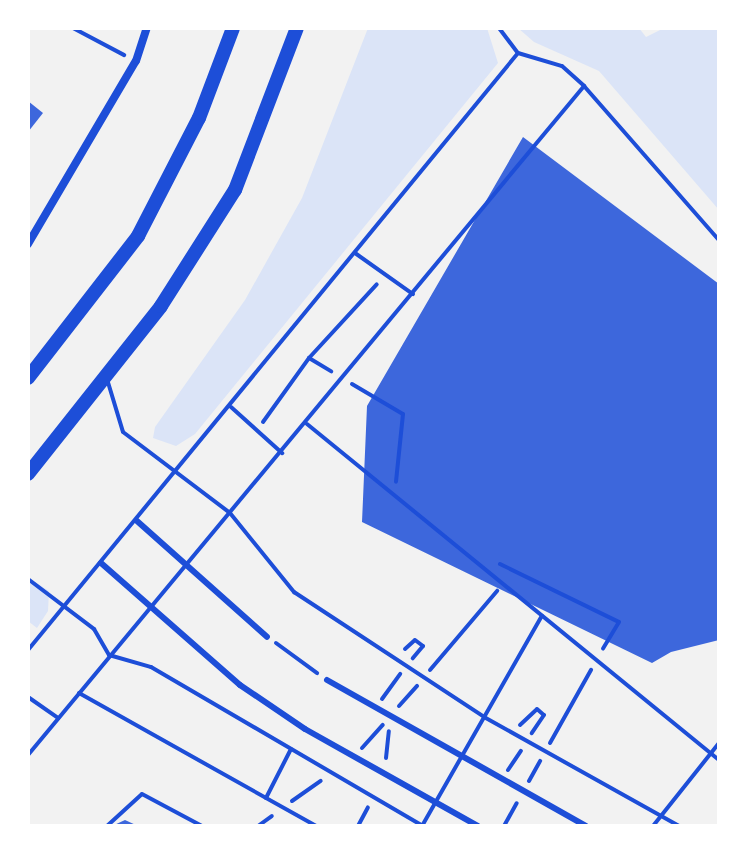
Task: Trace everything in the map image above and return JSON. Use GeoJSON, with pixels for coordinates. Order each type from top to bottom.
{"type":"FeatureCollection","features":[{"type":"Feature","properties":{"kind":"main road"},"geometry":{"type":"LineString","coordinates":[[28,378],[138,236],[199,118],[233,28]]}},
{"type":"Feature","properties":{"kind":"main road"},"geometry":{"type":"LineString","coordinates":[[28,474],[161,306],[235,190],[297,28]]}},
{"type":"Feature","properties":{"kind":"street"},"geometry":{"type":"LineString","coordinates":[[28,244],[32,230],[136,61],[147,28]]}},
{"type":"Feature","properties":{"kind":"street"},"geometry":{"type":"LineString","coordinates":[[137,521],[267,637]]}},
{"type":"Feature","properties":{"kind":"street"},"geometry":{"type":"LineString","coordinates":[[101,563],[240,685],[305,729],[478,826]]}},
{"type":"Feature","properties":{"kind":"street"},"geometry":{"type":"LineString","coordinates":[[327,680],[586,826]]}},
{"type":"Feature","properties":{"kind":"lane"},"geometry":{"type":"LineString","coordinates":[[499,28],[518,53],[562,66],[584,86],[719,240]]}},
{"type":"Feature","properties":{"kind":"lane"},"geometry":{"type":"LineString","coordinates":[[28,650],[180,471],[518,53]]}},
{"type":"Feature","properties":{"kind":"lane"},"geometry":{"type":"LineString","coordinates":[[28,755],[109,655],[307,424],[584,86]]}},
{"type":"Feature","properties":{"kind":"lane"},"geometry":{"type":"LineString","coordinates":[[355,253],[413,294]]}},
{"type":"Feature","properties":{"kind":"lane"},"geometry":{"type":"LineString","coordinates":[[107,377],[123,432],[180,471],[202,495],[230,513],[294,592],[484,717],[679,826]]}},
{"type":"Feature","properties":{"kind":"lane"},"geometry":{"type":"LineString","coordinates":[[231,407],[282,453]]}},
{"type":"Feature","properties":{"kind":"lane"},"geometry":{"type":"LineString","coordinates":[[307,424],[719,760]]}},
{"type":"Feature","properties":{"kind":"lane"},"geometry":{"type":"LineString","coordinates":[[28,579],[94,629],[109,655],[151,667],[423,826],[542,616]]}},
{"type":"Feature","properties":{"kind":"lane"},"geometry":{"type":"LineString","coordinates":[[79,693],[316,826]]}},
{"type":"Feature","properties":{"kind":"lane"},"geometry":{"type":"LineString","coordinates":[[28,697],[58,718]]}},
{"type":"Feature","properties":{"kind":"lane"},"geometry":{"type":"LineString","coordinates":[[653,826],[719,743]]}},
{"type":"Feature","properties":{"kind":"lane"},"geometry":{"type":"LineString","coordinates":[[266,798],[291,749]]}},
{"type":"Feature","properties":{"kind":"path"},"geometry":{"type":"LineString","coordinates":[[73,28],[136,61]]}},
{"type":"Feature","properties":{"kind":"path"},"geometry":{"type":"LineString","coordinates":[[257,430],[309,358],[385,274]]}},
{"type":"Feature","properties":{"kind":"path"},"geometry":{"type":"LineString","coordinates":[[309,358],[335,373]]}},
{"type":"Feature","properties":{"kind":"path"},"geometry":{"type":"LineString","coordinates":[[347,381],[403,414],[394,495]]}},
{"type":"Feature","properties":{"kind":"path"},"geometry":{"type":"LineString","coordinates":[[487,558],[619,622],[600,655]]}},
{"type":"Feature","properties":{"kind":"path"},"geometry":{"type":"LineString","coordinates":[[258,826],[354,756],[514,571]]}},
{"type":"Feature","properties":{"kind":"path"},"geometry":{"type":"LineString","coordinates":[[267,637],[327,680]]}},
{"type":"Feature","properties":{"kind":"path"},"geometry":{"type":"LineString","coordinates":[[504,826],[592,668]]}},
{"type":"Feature","properties":{"kind":"path"},"geometry":{"type":"LineString","coordinates":[[107,826],[142,794],[202,826]]}},
{"type":"Feature","properties":{"kind":"shaded area"},"geometry":{"type":"Polygon","coordinates":[[[368,28],[487,28],[498,63],[195,434],[176,446],[153,438],[155,427],[245,300],[302,198],[368,28]]]}},
{"type":"Feature","properties":{"kind":"shaded area"},"geometry":{"type":"Polygon","coordinates":[[[518,28],[639,28],[646,37],[664,28],[719,28],[719,210],[599,71],[534,42],[518,28]]]}},
{"type":"Feature","properties":{"kind":"shaded area"},"geometry":{"type":"Polygon","coordinates":[[[35,582],[49,591],[48,611],[37,628],[28,621],[28,585],[35,582]]]}},
{"type":"Feature","properties":{"kind":"building"},"geometry":{"type":"Polygon","coordinates":[[[28,101],[43,113],[28,132],[28,101]]]}},
{"type":"Feature","properties":{"kind":"building"},"geometry":{"type":"Polygon","coordinates":[[[523,137],[719,284],[719,640],[671,652],[652,663],[362,522],[367,406],[523,137]]]}},
{"type":"Feature","properties":{"kind":"building"},"geometry":{"type":"Polygon","coordinates":[[[125,820],[138,826],[112,826],[125,820]]]}}]}
